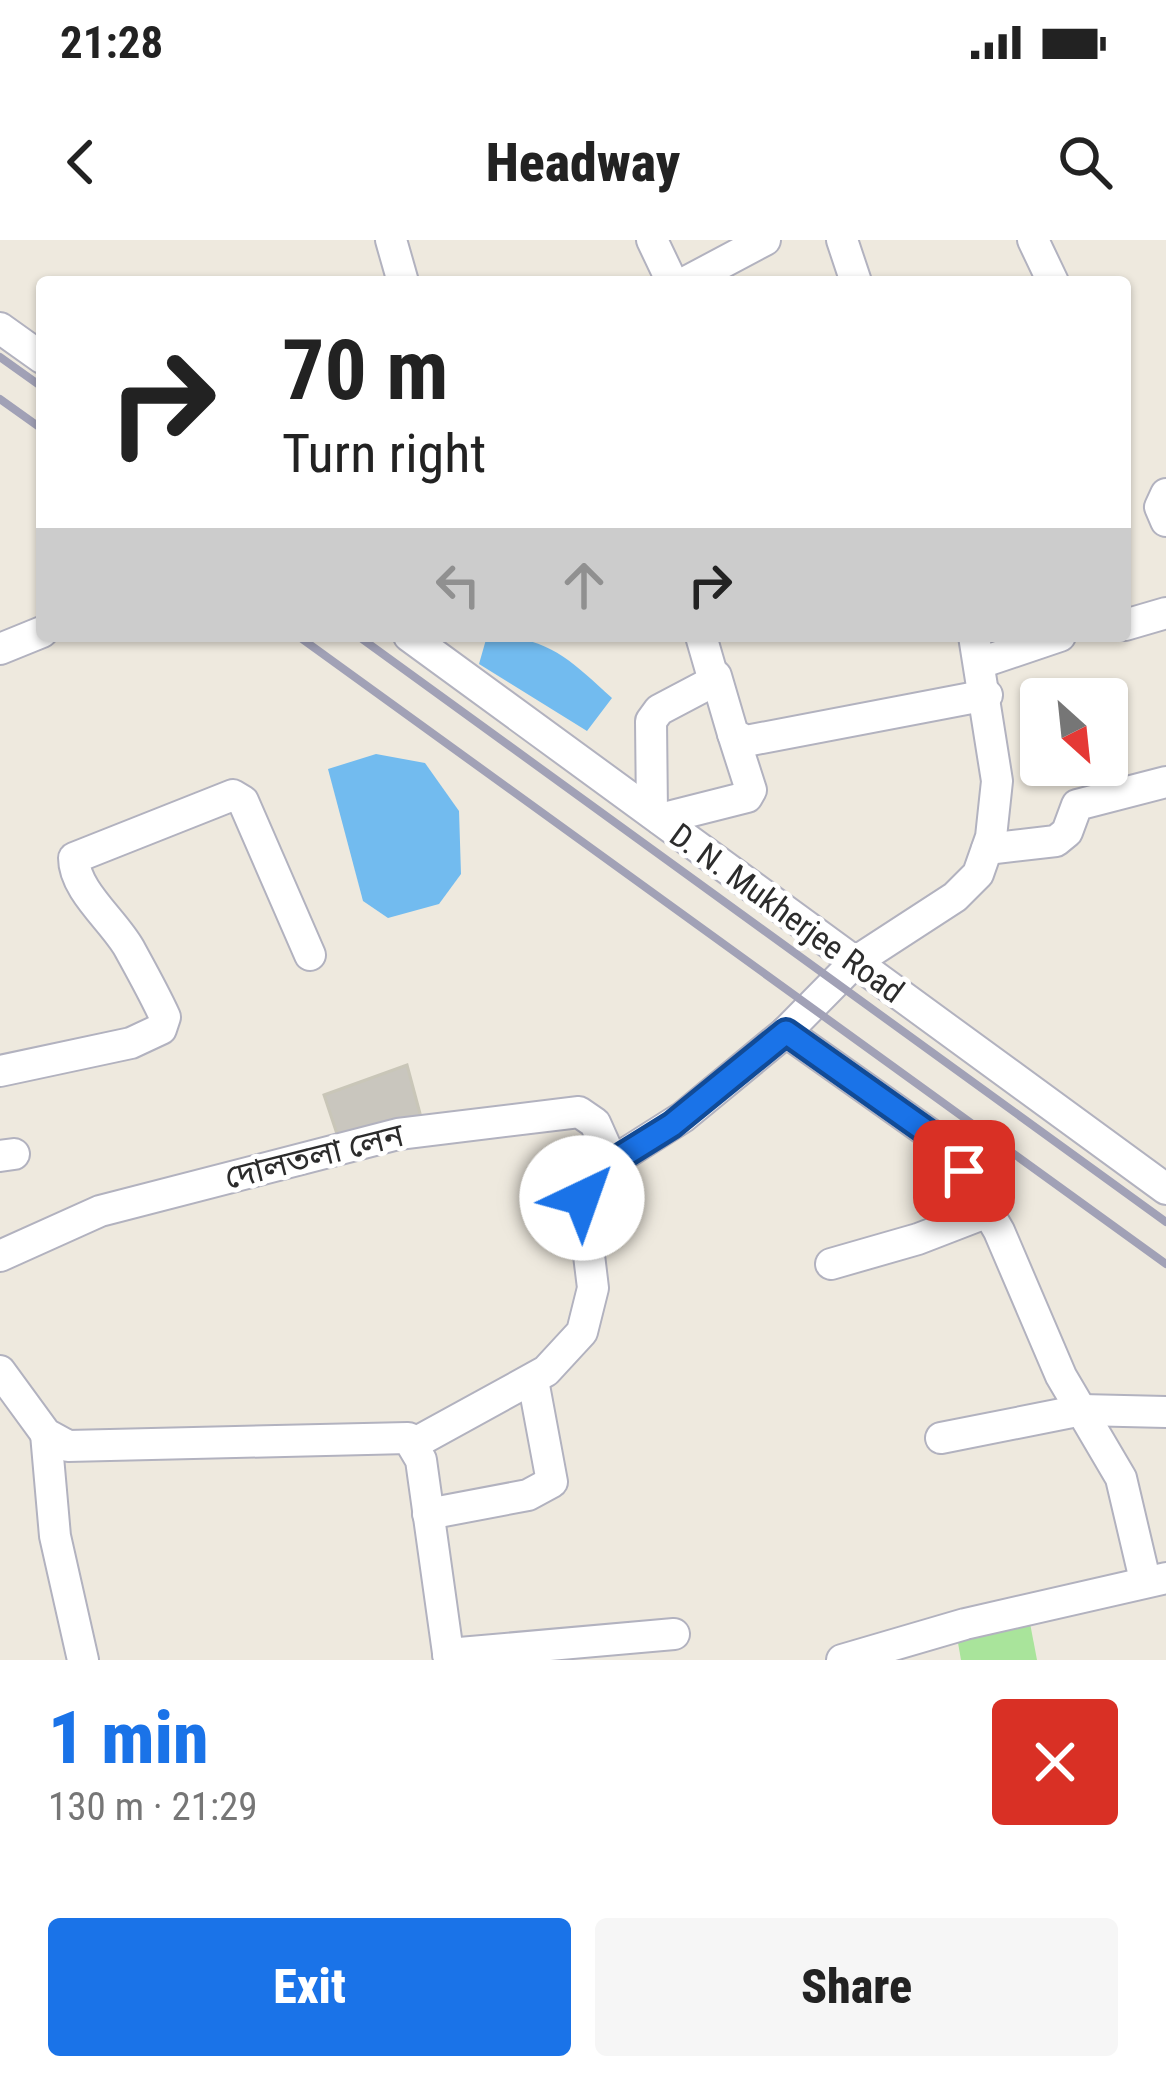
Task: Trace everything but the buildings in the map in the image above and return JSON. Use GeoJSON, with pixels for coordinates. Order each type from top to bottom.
{"type":"FeatureCollection","features":[{"type":"Feature","properties":{"kind":"street"},"geometry":{"type":"LineString","coordinates":[[391,240],[401,276]]}},
{"type":"Feature","properties":{"kind":"street"},"geometry":{"type":"LineString","coordinates":[[652,240],[669,276]]}},
{"type":"Feature","properties":{"kind":"street"},"geometry":{"type":"LineString","coordinates":[[697,276],[765,240]]}},
{"type":"Feature","properties":{"kind":"street"},"geometry":{"type":"LineString","coordinates":[[842,240],[854,276]]}},
{"type":"Feature","properties":{"kind":"street"},"geometry":{"type":"LineString","coordinates":[[1033,240],[1050,276]]}},
{"type":"Feature","properties":{"kind":"street"},"geometry":{"type":"LineString","coordinates":[[0,328],[36,354]]}},
{"type":"Feature","properties":{"kind":"street"},"geometry":{"type":"LineString","coordinates":[[1166,494],[1160,507],[1166,521]]}},
{"type":"Feature","properties":{"kind":"street"},"geometry":{"type":"LineString","coordinates":[[1131,623],[1166,613]]}},
{"type":"Feature","properties":{"kind":"street"},"geometry":{"type":"LineString","coordinates":[[0,649],[36,634]]}},
{"type":"Feature","properties":{"kind":"street","name":"D. N. Mukherjee Road"},"geometry":{"type":"LineString","coordinates":[[417,642],[1166,1190]]}},
{"type":"Feature","properties":{"kind":"street"},"geometry":{"type":"LineString","coordinates":[[703,642],[716,676],[751,790],[747,797],[656,816],[653,717],[716,676]]}},
{"type":"Feature","properties":{"kind":"street"},"geometry":{"type":"LineString","coordinates":[[415,1443],[533,1380],[582,1332],[593,1288],[582,1191],[590,1176],[672,1125],[786,1032],[855,962],[969,886],[987,849],[997,781],[977,650],[1024,642]]}},
{"type":"Feature","properties":{"kind":"street"},"geometry":{"type":"LineString","coordinates":[[733,734],[746,741],[987,695]]}},
{"type":"Feature","properties":{"kind":"street"},"geometry":{"type":"LineString","coordinates":[[987,849],[1056,841],[1067,832],[1070,812],[1077,805],[1166,782]]}},
{"type":"Feature","properties":{"kind":"street"},"geometry":{"type":"LineString","coordinates":[[0,1071],[131,1043],[161,1030],[165,1017],[158,1001],[73,865],[86,850],[182,813],[238,796],[310,955]]}},
{"type":"Feature","properties":{"kind":"street"},"geometry":{"type":"LineString","coordinates":[[786,1032],[930,1134],[964,1171],[1082,1411],[1121,1478],[1155,1579],[842,1660]]}},
{"type":"Feature","properties":{"kind":"street","name":"দোলতলা লেন"},"geometry":{"type":"LineString","coordinates":[[0,1256],[100,1211],[418,1130],[579,1112],[595,1123],[611,1161]]}},
{"type":"Feature","properties":{"kind":"street"},"geometry":{"type":"LineString","coordinates":[[831,1264],[988,1212]]}},
{"type":"Feature","properties":{"kind":"street"},"geometry":{"type":"LineString","coordinates":[[0,1371],[55,1442],[88,1447],[401,1437],[415,1443]]}},
{"type":"Feature","properties":{"kind":"street"},"geometry":{"type":"LineString","coordinates":[[428,1514],[528,1495],[552,1482],[533,1380]]}},
{"type":"Feature","properties":{"kind":"street"},"geometry":{"type":"LineString","coordinates":[[941,1438],[1082,1411],[1166,1412]]}},
{"type":"Feature","properties":{"kind":"street"},"geometry":{"type":"LineString","coordinates":[[46,1434],[55,1536],[83,1660]]}},
{"type":"Feature","properties":{"kind":"street"},"geometry":{"type":"LineString","coordinates":[[415,1443],[448,1657],[674,1634]]}},
{"type":"Feature","properties":{"kind":"green space"},"geometry":{"type":"Polygon","coordinates":[[[1030,1623],[1037,1660],[961,1660],[957,1637],[1030,1623]]]}},
{"type":"Feature","properties":{"kind":"water"},"geometry":{"type":"Polygon","coordinates":[[[485,642],[532,642],[556,652],[612,698],[587,731],[479,664],[485,642]]]}},
{"type":"Feature","properties":{"kind":"water"},"geometry":{"type":"Polygon","coordinates":[[[376,754],[425,763],[459,811],[461,874],[439,904],[388,918],[363,901],[328,769],[376,754]]]}},
{"type":"Feature","properties":{"kind":"railway"},"geometry":{"type":"LineString","coordinates":[[0,357],[36,383]]}},
{"type":"Feature","properties":{"kind":"railway"},"geometry":{"type":"LineString","coordinates":[[0,399],[36,425]]}},
{"type":"Feature","properties":{"kind":"railway"},"geometry":{"type":"LineString","coordinates":[[306,642],[1166,1264]]}},
{"type":"Feature","properties":{"kind":"railway"},"geometry":{"type":"LineString","coordinates":[[366,642],[1166,1222]]}},
{"type":"Feature","properties":{"kind":"route"},"geometry":{"type":"LineString","coordinates":[[582,1198],[590,1176],[672,1125],[786,1032],[930,1134],[964,1171]]}}]}
